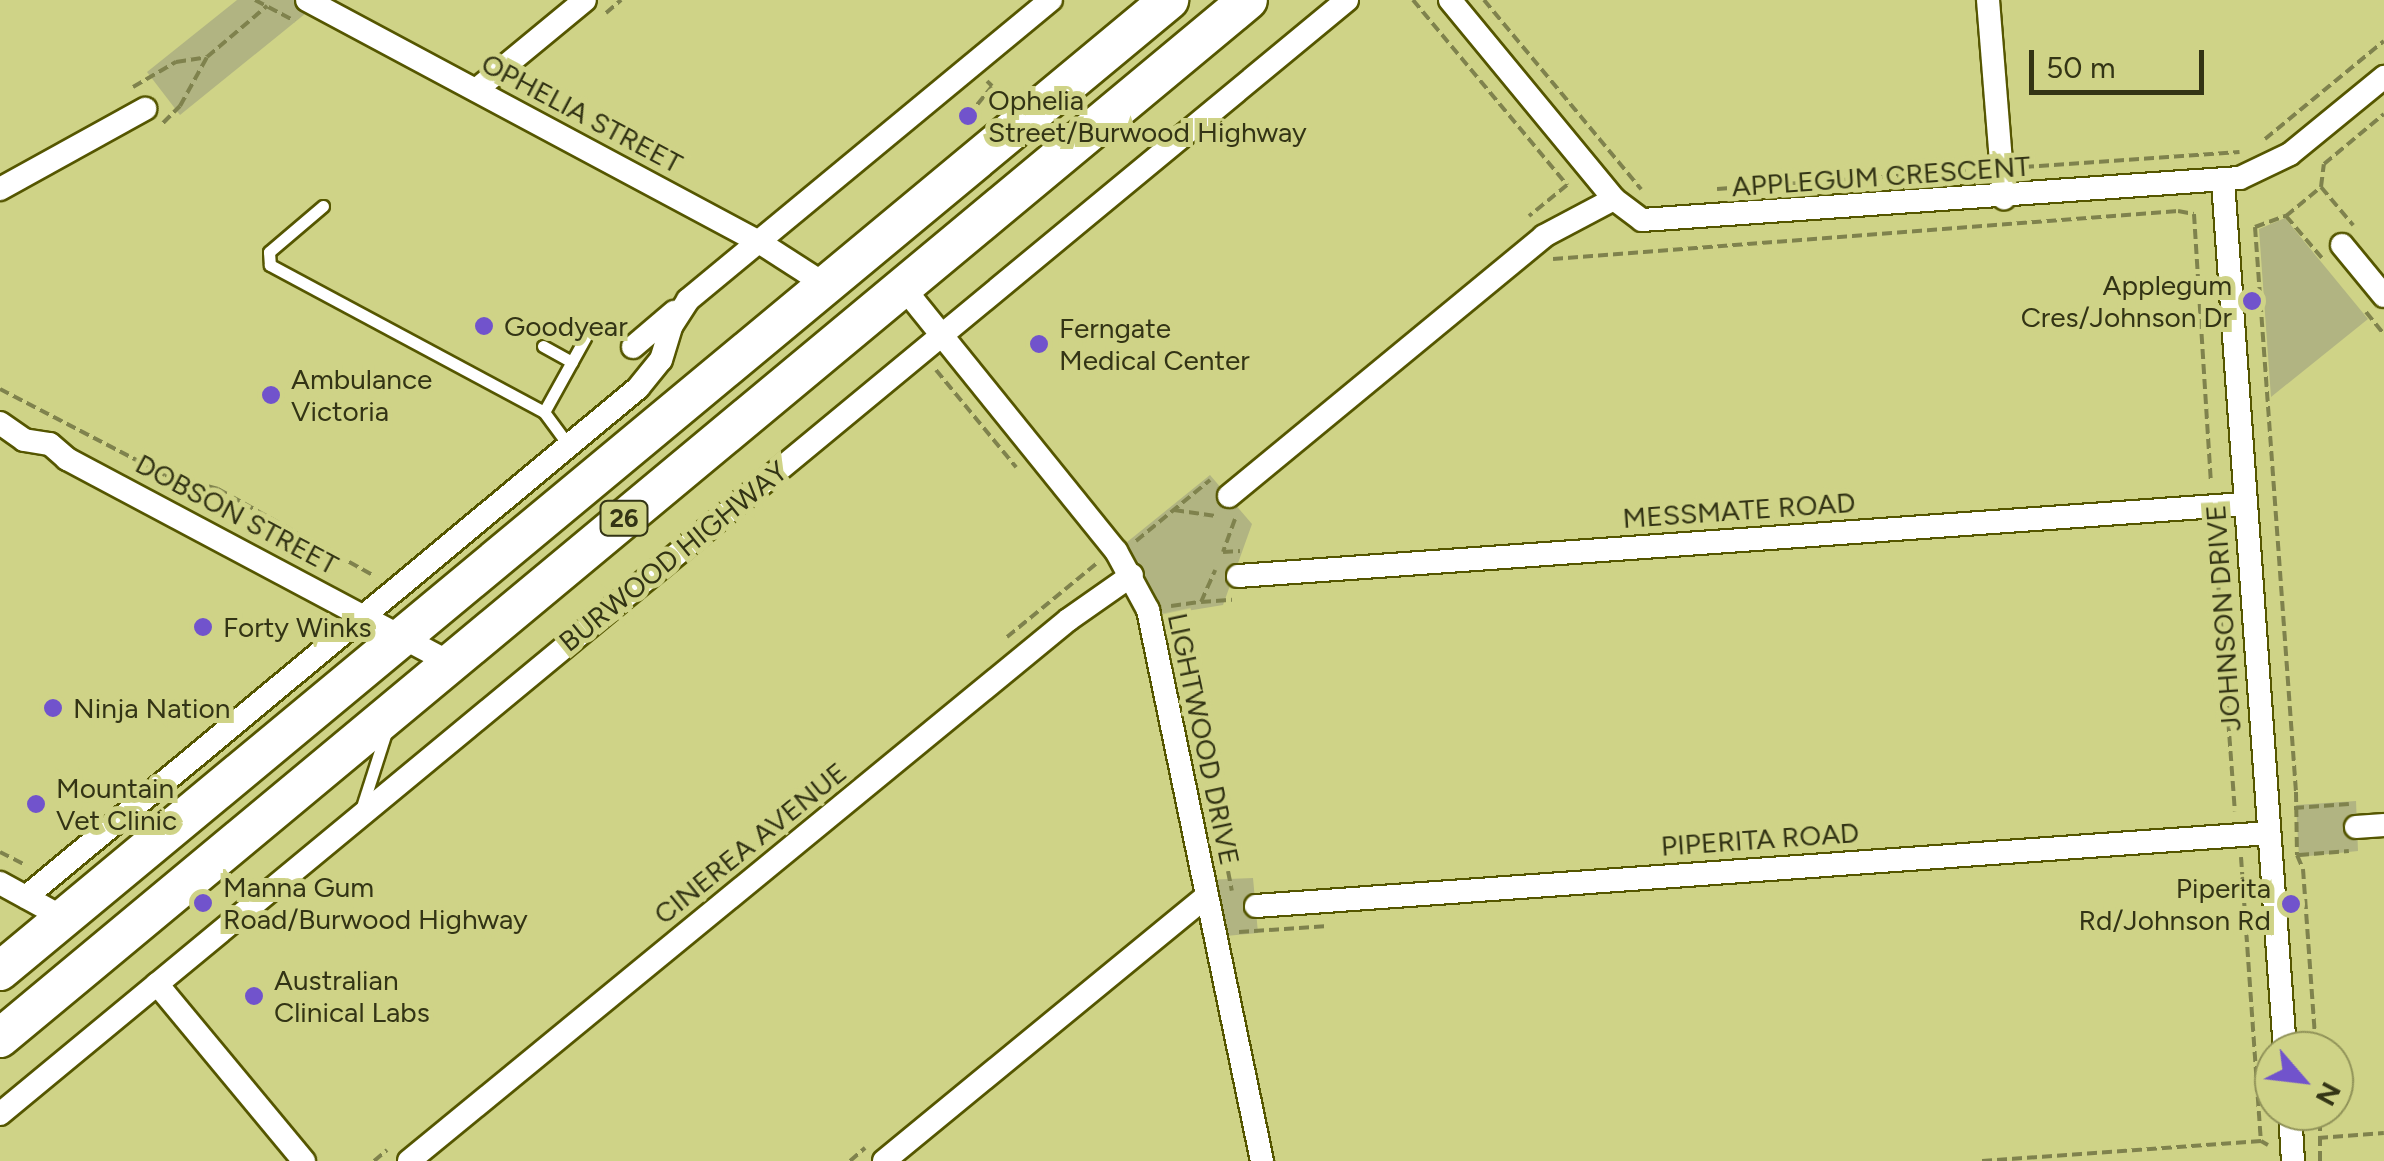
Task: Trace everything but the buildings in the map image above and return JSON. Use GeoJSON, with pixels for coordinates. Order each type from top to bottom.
{"type":"FeatureCollection","features":[{"type":"Feature","properties":{"kind":"highway","name":"26"},"geometry":{"type":"LineString","coordinates":[[0,972],[1169,0]]}},
{"type":"Feature","properties":{"kind":"highway","name":"26"},"geometry":{"type":"LineString","coordinates":[[0,1038],[1248,0]]}},
{"type":"Feature","properties":{"kind":"street","name":"OPHELIA STREET"},"geometry":{"type":"LineString","coordinates":[[307,0],[759,242],[826,285]]}},
{"type":"Feature","properties":{"kind":"street"},"geometry":{"type":"LineString","coordinates":[[476,90],[585,0]]}},
{"type":"Feature","properties":{"kind":"street"},"geometry":{"type":"LineString","coordinates":[[633,347],[1051,0]]}},
{"type":"Feature","properties":{"kind":"street","name":"BURWOOD HIGHWAY"},"geometry":{"type":"LineString","coordinates":[[0,1114],[1347,0]]}},
{"type":"Feature","properties":{"kind":"street","name":"APPLEGUM CRESCENT"},"geometry":{"type":"LineString","coordinates":[[1450,0],[1614,200],[1632,216],[1655,221],[2223,181],[2274,164],[2384,77]]}},
{"type":"Feature","properties":{"kind":"street"},"geometry":{"type":"LineString","coordinates":[[1988,0],[2004,198]]}},
{"type":"Feature","properties":{"kind":"street"},"geometry":{"type":"LineString","coordinates":[[0,189],[145,109]]}},
{"type":"Feature","properties":{"kind":"street","name":"JOHNSON DRIVE"},"geometry":{"type":"LineString","coordinates":[[2223,181],[2284,1031]]}},
{"type":"Feature","properties":{"kind":"street"},"geometry":{"type":"LineString","coordinates":[[1230,496],[1544,236],[1614,200]]}},
{"type":"Feature","properties":{"kind":"street"},"geometry":{"type":"LineString","coordinates":[[2342,245],[2384,296]]}},
{"type":"Feature","properties":{"kind":"street","name":"LIGHTWOOD DRIVE"},"geometry":{"type":"LineString","coordinates":[[902,286],[1132,575],[1154,629],[1262,1161]]}},
{"type":"Feature","properties":{"kind":"street"},"geometry":{"type":"LineString","coordinates":[[26,897],[649,378],[661,360],[672,325],[688,300]]}},
{"type":"Feature","properties":{"kind":"street","name":"DOBSON STREET"},"geometry":{"type":"LineString","coordinates":[[0,422],[24,440],[50,444],[67,458],[449,662]]}},
{"type":"Feature","properties":{"kind":"street","name":"MESSMATE ROAD"},"geometry":{"type":"LineString","coordinates":[[1238,576],[2245,504]]}},
{"type":"Feature","properties":{"kind":"street","name":"CINEREA AVENUE"},"geometry":{"type":"LineString","coordinates":[[410,1161],[1068,620],[1132,575]]}},
{"type":"Feature","properties":{"kind":"street"},"geometry":{"type":"LineString","coordinates":[[2356,828],[2384,825]]}},
{"type":"Feature","properties":{"kind":"street","name":"PIPERITA ROAD"},"geometry":{"type":"LineString","coordinates":[[1256,906],[2269,833]]}},
{"type":"Feature","properties":{"kind":"street"},"geometry":{"type":"LineString","coordinates":[[0,883],[64,918]]}},
{"type":"Feature","properties":{"kind":"street"},"geometry":{"type":"LineString","coordinates":[[884,1161],[1206,896]]}},
{"type":"Feature","properties":{"kind":"street"},"geometry":{"type":"LineString","coordinates":[[157,984],[304,1161]]}},
{"type":"Feature","properties":{"kind":"street"},"geometry":{"type":"LineString","coordinates":[[2291,1131],[2293,1161]]}},
{"type":"Feature","properties":{"kind":"lane"},"geometry":{"type":"LineString","coordinates":[[323,206],[269,252],[270,265],[493,378],[544,412],[569,446]]}},
{"type":"Feature","properties":{"kind":"lane"},"geometry":{"type":"LineString","coordinates":[[544,412],[585,338]]}},
{"type":"Feature","properties":{"kind":"lane"},"geometry":{"type":"LineString","coordinates":[[544,346],[572,362]]}},
{"type":"Feature","properties":{"kind":"lane"},"geometry":{"type":"LineString","coordinates":[[359,814],[393,709]]}},
{"type":"Feature","properties":{"kind":"path"},"geometry":{"type":"LineString","coordinates":[[1413,0],[1567,185]]}},
{"type":"Feature","properties":{"kind":"path"},"geometry":{"type":"LineString","coordinates":[[1484,0],[1646,195]]}},
{"type":"Feature","properties":{"kind":"path"},"geometry":{"type":"LineString","coordinates":[[2256,146],[2384,41]]}},
{"type":"Feature","properties":{"kind":"path"},"geometry":{"type":"LineString","coordinates":[[968,116],[992,86],[979,71]]}},
{"type":"Feature","properties":{"kind":"path"},"geometry":{"type":"LineString","coordinates":[[2315,1031],[2303,869],[2296,856],[2255,227],[2286,216],[2321,187],[2324,164],[2384,114]]}},
{"type":"Feature","properties":{"kind":"path"},"geometry":{"type":"LineString","coordinates":[[2022,168],[2245,151]]}},
{"type":"Feature","properties":{"kind":"path"},"geometry":{"type":"LineString","coordinates":[[1704,191],[1978,170]]}},
{"type":"Feature","properties":{"kind":"path"},"geometry":{"type":"LineString","coordinates":[[1554,258],[2178,211],[2194,214],[2211,477],[2196,485]]}},
{"type":"Feature","properties":{"kind":"path"},"geometry":{"type":"LineString","coordinates":[[932,366],[1023,476]]}},
{"type":"Feature","properties":{"kind":"path"},"geometry":{"type":"LineString","coordinates":[[0,389],[166,475],[218,489],[376,577]]}},
{"type":"Feature","properties":{"kind":"path"},"geometry":{"type":"LineString","coordinates":[[1170,606],[1201,602],[1238,520],[1174,510]]}},
{"type":"Feature","properties":{"kind":"path"},"geometry":{"type":"LineString","coordinates":[[2214,530],[2235,811]]}},
{"type":"Feature","properties":{"kind":"path"},"geometry":{"type":"LineString","coordinates":[[1223,552],[1243,550]]}},
{"type":"Feature","properties":{"kind":"path"},"geometry":{"type":"LineString","coordinates":[[2294,808],[2366,803]]}},
{"type":"Feature","properties":{"kind":"path"},"geometry":{"type":"LineString","coordinates":[[2296,856],[2366,849]]}},
{"type":"Feature","properties":{"kind":"path"},"geometry":{"type":"LineString","coordinates":[[0,852],[30,868]]}},
{"type":"Feature","properties":{"kind":"path"},"geometry":{"type":"LineString","coordinates":[[2240,858],[2261,1141]]}},
{"type":"Feature","properties":{"kind":"path"},"geometry":{"type":"LineString","coordinates":[[2319,1131],[2320,1161]]}},
{"type":"Feature","properties":{"kind":"path"},"geometry":{"type":"LineString","coordinates":[[2318,1138],[2384,1132]]}},
{"type":"Feature","properties":{"kind":"path"},"geometry":{"type":"LineString","coordinates":[[1982,1161],[2261,1141],[2268,1145]]}},
{"type":"Feature","properties":{"kind":"green space"},"geometry":{"type":"Polygon","coordinates":[[[237,0],[307,0],[316,5],[180,115],[147,72],[237,0]]]}},
{"type":"Feature","properties":{"kind":"green space"},"geometry":{"type":"Polygon","coordinates":[[[2285,218],[2368,319],[2271,397],[2259,229],[2285,218]]]}},
{"type":"Feature","properties":{"kind":"green space"},"geometry":{"type":"Polygon","coordinates":[[[1210,475],[1252,524],[1223,605],[1150,617],[1116,551],[1210,475]]]}},
{"type":"Feature","properties":{"kind":"green space"},"geometry":{"type":"Polygon","coordinates":[[[2356,801],[2358,851],[2299,857],[2296,805],[2356,801]]]}},
{"type":"Feature","properties":{"kind":"green space"},"geometry":{"type":"Polygon","coordinates":[[[1253,878],[1258,933],[1215,937],[1203,880],[1253,878]]]}},
{"type":"Feature","properties":{"kind":"place","name":"Ophelia Street/Burwood Highway"},"geometry":{"type":"Point","coordinates":[968,116]}},
{"type":"Feature","properties":{"kind":"place","name":"Applegum Cres/Johnson Dr"},"geometry":{"type":"Point","coordinates":[2252,301]}},
{"type":"Feature","properties":{"kind":"place","name":"Goodyear"},"geometry":{"type":"Point","coordinates":[484,326]}},
{"type":"Feature","properties":{"kind":"place","name":"Ferngate Medical Center"},"geometry":{"type":"Point","coordinates":[1039,344]}},
{"type":"Feature","properties":{"kind":"place","name":"Ambulance Victoria"},"geometry":{"type":"Point","coordinates":[271,395]}},
{"type":"Feature","properties":{"kind":"place","name":"Forty Winks"},"geometry":{"type":"Point","coordinates":[203,627]}},
{"type":"Feature","properties":{"kind":"place","name":"Ninja Nation"},"geometry":{"type":"Point","coordinates":[53,708]}},
{"type":"Feature","properties":{"kind":"place","name":"Mountain Vet Clinic"},"geometry":{"type":"Point","coordinates":[36,804]}},
{"type":"Feature","properties":{"kind":"place","name":"Manna Gum Road/Burwood Highway"},"geometry":{"type":"Point","coordinates":[203,903]}},
{"type":"Feature","properties":{"kind":"place","name":"Piperita Rd/Johnson Rd"},"geometry":{"type":"Point","coordinates":[2291,904]}},
{"type":"Feature","properties":{"kind":"place","name":"Australian Clinical Labs"},"geometry":{"type":"Point","coordinates":[254,996]}}]}
